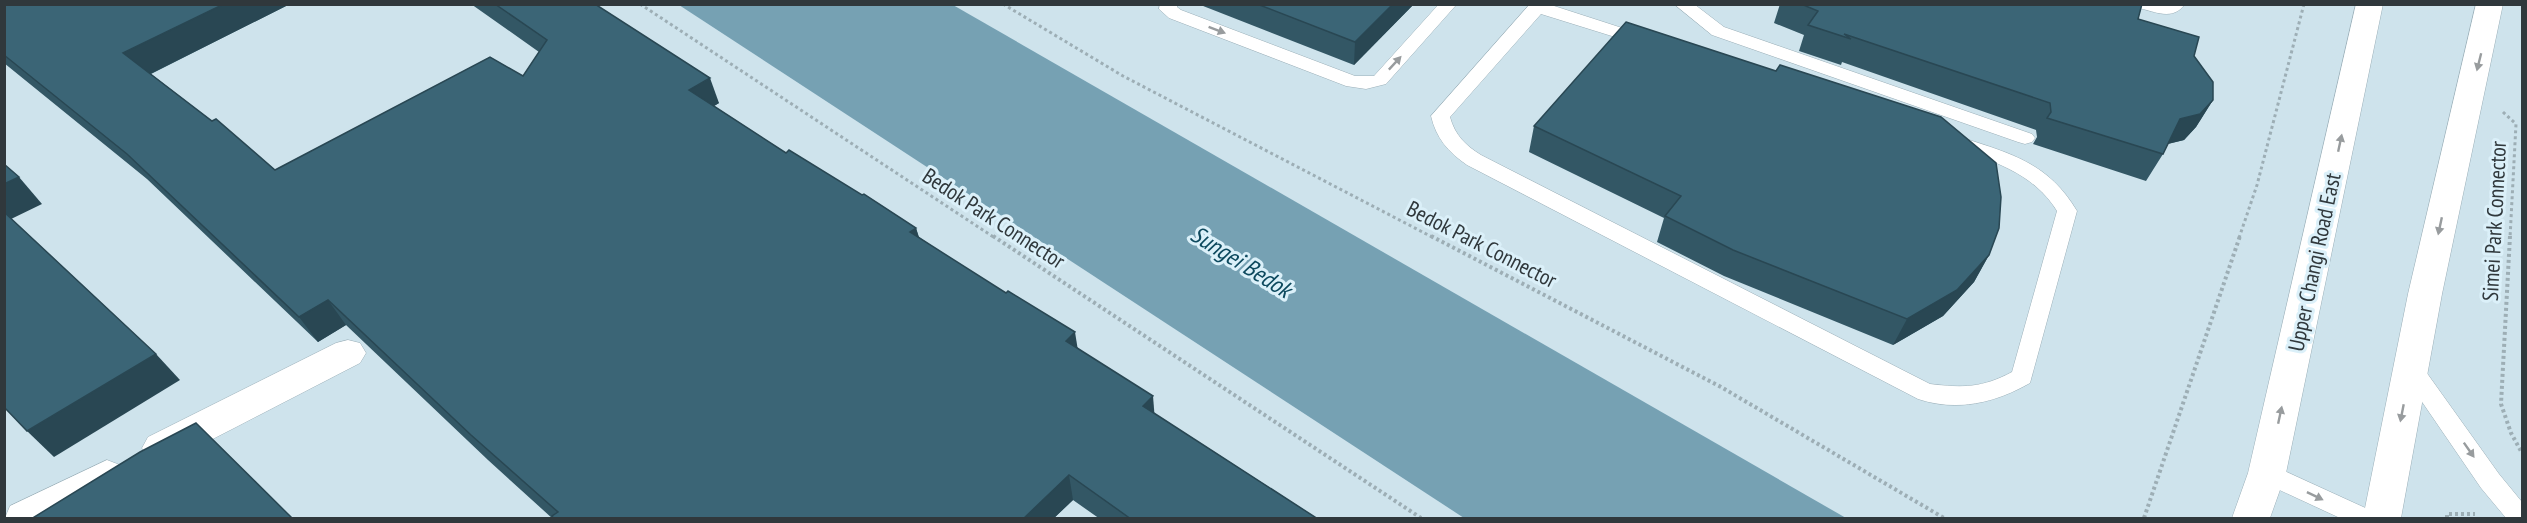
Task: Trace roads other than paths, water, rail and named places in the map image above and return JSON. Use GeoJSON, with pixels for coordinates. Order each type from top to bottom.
{"type":"FeatureCollection","features":[{"type":"Feature","properties":{"kind":"main road","name":"Upper Changi Road East"},"geometry":{"type":"LineString","coordinates":[[2251,519],[2267,472],[2370,4]]}},
{"type":"Feature","properties":{"kind":"main road"},"geometry":{"type":"LineString","coordinates":[[2382,519],[2450,180],[2485,38],[2490,4]]}},
{"type":"Feature","properties":{"kind":"main road"},"geometry":{"type":"LineString","coordinates":[[24,519],[348,353]]}},
{"type":"Feature","properties":{"kind":"lane"},"geometry":{"type":"LineString","coordinates":[[1169,4],[1168,9],[1175,14],[1352,82],[1366,83],[1380,80],[1449,4]]}},
{"type":"Feature","properties":{"kind":"lane"},"geometry":{"type":"LineString","coordinates":[[1682,4],[1718,31],[2025,138]]}},
{"type":"Feature","properties":{"kind":"lane"},"geometry":{"type":"LineString","coordinates":[[2145,4],[2164,10],[2174,9],[2177,4]]}},
{"type":"Feature","properties":{"kind":"lane"},"geometry":{"type":"LineString","coordinates":[[1661,47],[1539,6],[1440,116],[1444,132],[1456,148],[1474,160],[1926,393],[1963,397],[1995,393],[2022,377],[2067,211],[2060,195],[2036,174],[2008,159],[1940,138]]}},
{"type":"Feature","properties":{"kind":"lane"},"geometry":{"type":"LineString","coordinates":[[2411,368],[2490,480],[2522,519]]}},
{"type":"Feature","properties":{"kind":"lane"},"geometry":{"type":"LineString","coordinates":[[2267,472],[2363,519]]}},
{"type":"Feature","properties":{"kind":"water","name":"Sungei Bedok"},"geometry":{"type":"Polygon","coordinates":[[[679,5],[953,5],[1846,518],[1464,518],[679,5]]]}}]}
